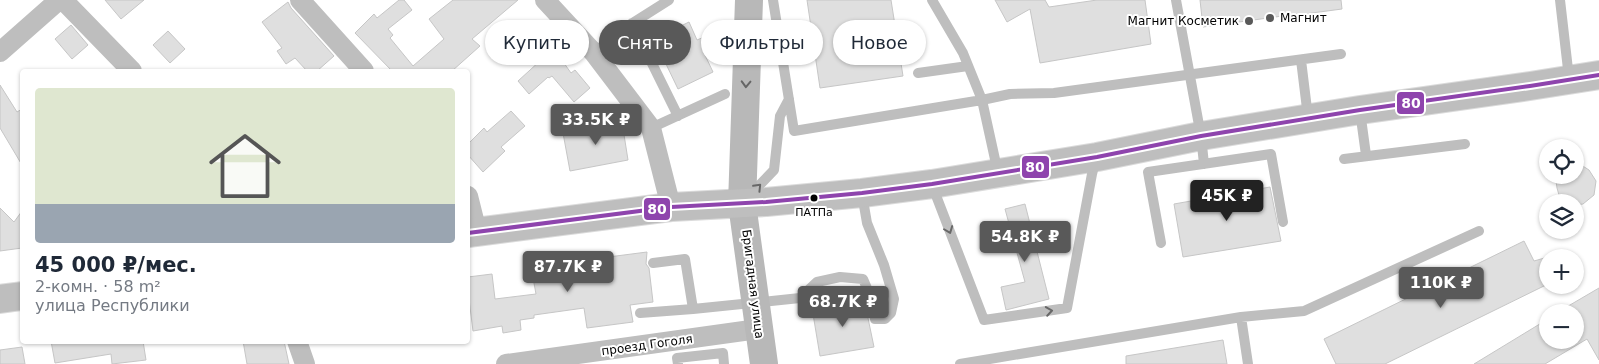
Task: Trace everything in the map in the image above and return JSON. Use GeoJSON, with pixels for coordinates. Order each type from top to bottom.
{"type":"FeatureCollection","features":[{"type":"Feature","properties":{"kind":"main road","name":"Бригадная улица"},"geometry":{"type":"LineString","coordinates":[[749,0],[742,204],[764,364]]}},
{"type":"Feature","properties":{"kind":"main road"},"geometry":{"type":"LineString","coordinates":[[472,232],[670,207],[742,204],[862,193],[932,184],[1097,157],[1201,136],[1308,118],[1599,75]]}},
{"type":"Feature","properties":{"kind":"main road"},"geometry":{"type":"LineString","coordinates":[[0,299],[20,296]]}},
{"type":"Feature","properties":{"kind":"street"},"geometry":{"type":"LineString","coordinates":[[0,52],[59,0]]}},
{"type":"Feature","properties":{"kind":"street"},"geometry":{"type":"LineString","coordinates":[[63,0],[130,69]]}},
{"type":"Feature","properties":{"kind":"street"},"geometry":{"type":"LineString","coordinates":[[300,0],[362,69]]}},
{"type":"Feature","properties":{"kind":"street"},"geometry":{"type":"LineString","coordinates":[[545,0],[594,53],[651,128],[670,207]]}},
{"type":"Feature","properties":{"kind":"street"},"geometry":{"type":"LineString","coordinates":[[470,214],[472,232]]}},
{"type":"Feature","properties":{"kind":"street","name":"проезд Гоголя"},"geometry":{"type":"LineString","coordinates":[[506,364],[757,316]]}},
{"type":"Feature","properties":{"kind":"street"},"geometry":{"type":"LineString","coordinates":[[298,344],[305,364]]}},
{"type":"Feature","properties":{"kind":"lane"},"geometry":{"type":"LineString","coordinates":[[637,20],[668,0]]}},
{"type":"Feature","properties":{"kind":"lane"},"geometry":{"type":"LineString","coordinates":[[773,0],[794,131],[1010,94],[1054,93],[1341,54]]}},
{"type":"Feature","properties":{"kind":"lane"},"geometry":{"type":"LineString","coordinates":[[932,0],[963,53],[982,100],[998,173]]}},
{"type":"Feature","properties":{"kind":"lane"},"geometry":{"type":"LineString","coordinates":[[1176,0],[1201,136],[1204,164]]}},
{"type":"Feature","properties":{"kind":"lane"},"geometry":{"type":"LineString","coordinates":[[1560,0],[1569,80]]}},
{"type":"Feature","properties":{"kind":"lane"},"geometry":{"type":"LineString","coordinates":[[594,53],[599,49]]}},
{"type":"Feature","properties":{"kind":"lane"},"geometry":{"type":"LineString","coordinates":[[1301,60],[1308,118]]}},
{"type":"Feature","properties":{"kind":"lane"},"geometry":{"type":"LineString","coordinates":[[653,65],[678,116]]}},
{"type":"Feature","properties":{"kind":"lane"},"geometry":{"type":"LineString","coordinates":[[918,73],[968,66]]}},
{"type":"Feature","properties":{"kind":"lane"},"geometry":{"type":"LineString","coordinates":[[651,128],[725,94]]}},
{"type":"Feature","properties":{"kind":"lane"},"geometry":{"type":"LineString","coordinates":[[742,204],[774,170],[780,116],[789,99]]}},
{"type":"Feature","properties":{"kind":"lane"},"geometry":{"type":"LineString","coordinates":[[1360,110],[1366,155]]}},
{"type":"Feature","properties":{"kind":"lane"},"geometry":{"type":"LineString","coordinates":[[1344,159],[1465,144]]}},
{"type":"Feature","properties":{"kind":"lane"},"geometry":{"type":"LineString","coordinates":[[1161,243],[1148,172],[1271,154],[1283,222]]}},
{"type":"Feature","properties":{"kind":"lane"},"geometry":{"type":"LineString","coordinates":[[932,184],[984,320],[1067,308],[1092,174],[1097,157]]}},
{"type":"Feature","properties":{"kind":"lane"},"geometry":{"type":"LineString","coordinates":[[640,313],[693,309],[757,316],[800,298],[817,282],[840,277],[863,279],[872,300],[875,319],[885,319],[891,313],[894,299],[884,266],[867,223],[862,193]]}},
{"type":"Feature","properties":{"kind":"lane"},"geometry":{"type":"LineString","coordinates":[[960,364],[1241,317],[1304,311],[1479,231]]}},
{"type":"Feature","properties":{"kind":"lane"},"geometry":{"type":"LineString","coordinates":[[653,263],[685,259],[693,309]]}},
{"type":"Feature","properties":{"kind":"lane"},"geometry":{"type":"LineString","coordinates":[[1241,317],[1248,364]]}},
{"type":"Feature","properties":{"kind":"lane"},"geometry":{"type":"LineString","coordinates":[[678,364],[677,358],[723,354],[724,364]]}},
{"type":"Feature","properties":{"kind":"building"},"geometry":{"type":"Polygon","coordinates":[[[105,0],[144,0],[121,19],[105,0]]]}},
{"type":"Feature","properties":{"kind":"building"},"geometry":{"type":"Polygon","coordinates":[[[399,0],[404,0],[412,10],[388,29],[393,35],[390,38],[413,66],[444,39],[429,19],[453,0],[518,0],[494,20],[485,20],[485,28],[472,39],[480,46],[454,69],[390,69],[355,33],[374,14],[377,18],[399,0]]]}},
{"type":"Feature","properties":{"kind":"building"},"geometry":{"type":"Polygon","coordinates":[[[807,0],[891,0],[894,20],[833,20],[833,65],[901,65],[903,76],[820,88],[817,65],[823,65],[823,20],[810,20],[807,0]]]}},
{"type":"Feature","properties":{"kind":"building"},"geometry":{"type":"Polygon","coordinates":[[[995,0],[1045,0],[1049,7],[1097,0],[1145,0],[1151,44],[1040,63],[1030,9],[1007,22],[995,0]]]}},
{"type":"Feature","properties":{"kind":"building"},"geometry":{"type":"Polygon","coordinates":[[[1200,0],[1341,0],[1342,9],[1203,27],[1200,0]]]}},
{"type":"Feature","properties":{"kind":"building"},"geometry":{"type":"Polygon","coordinates":[[[288,2],[291,8],[334,56],[319,69],[305,69],[295,58],[286,64],[277,51],[282,48],[262,22],[288,2]]]}},
{"type":"Feature","properties":{"kind":"building"},"geometry":{"type":"Polygon","coordinates":[[[71,25],[88,45],[72,59],[55,39],[71,25]]]}},
{"type":"Feature","properties":{"kind":"building"},"geometry":{"type":"Polygon","coordinates":[[[691,26],[697,40],[701,38],[701,65],[710,65],[713,72],[678,89],[666,65],[691,65],[691,26]]]}},
{"type":"Feature","properties":{"kind":"building"},"geometry":{"type":"Polygon","coordinates":[[[168,31],[185,49],[170,63],[153,45],[168,31]]]}},
{"type":"Feature","properties":{"kind":"building"},"geometry":{"type":"Polygon","coordinates":[[[536,65],[565,65],[571,73],[575,70],[590,88],[574,102],[552,76],[548,77],[529,94],[518,81],[536,65]]]}},
{"type":"Feature","properties":{"kind":"building"},"geometry":{"type":"Polygon","coordinates":[[[0,85],[17,112],[20,110],[20,162],[0,128],[0,85]]]}},
{"type":"Feature","properties":{"kind":"building"},"geometry":{"type":"Polygon","coordinates":[[[511,111],[525,126],[501,147],[505,151],[483,172],[470,157],[470,142],[484,128],[487,132],[511,111]]]}},
{"type":"Feature","properties":{"kind":"building"},"geometry":{"type":"Polygon","coordinates":[[[622,122],[628,160],[570,171],[563,133],[622,122]]]}},
{"type":"Feature","properties":{"kind":"building"},"geometry":{"type":"Polygon","coordinates":[[[1584,167],[1589,170],[1596,181],[1594,195],[1584,203],[1584,194],[1559,194],[1556,184],[1584,184],[1584,167]]]}},
{"type":"Feature","properties":{"kind":"building"},"geometry":{"type":"Polygon","coordinates":[[[1270,187],[1281,241],[1183,257],[1174,204],[1270,187]]]}},
{"type":"Feature","properties":{"kind":"building"},"geometry":{"type":"Polygon","coordinates":[[[1025,204],[1049,299],[1006,310],[1001,287],[1025,282],[1005,209],[1025,204]]]}},
{"type":"Feature","properties":{"kind":"building"},"geometry":{"type":"Polygon","coordinates":[[[0,208],[14,222],[20,214],[20,248],[0,251],[0,208]]]}},
{"type":"Feature","properties":{"kind":"building"},"geometry":{"type":"Polygon","coordinates":[[[1524,241],[1534,261],[1539,260],[1539,288],[1385,364],[1336,364],[1324,339],[1524,241]]]}},
{"type":"Feature","properties":{"kind":"building"},"geometry":{"type":"Polygon","coordinates":[[[647,252],[646,264],[649,268],[653,302],[630,305],[633,322],[587,328],[584,308],[534,315],[534,318],[520,320],[521,330],[503,333],[502,326],[473,331],[470,307],[470,277],[492,274],[495,299],[536,294],[531,267],[647,252]]]}},
{"type":"Feature","properties":{"kind":"building"},"geometry":{"type":"Polygon","coordinates":[[[1599,288],[1599,360],[1587,339],[1584,341],[1584,304],[1572,304],[1599,288]]]}},
{"type":"Feature","properties":{"kind":"building"},"geometry":{"type":"Polygon","coordinates":[[[864,299],[874,347],[820,356],[812,308],[864,299]]]}},
{"type":"Feature","properties":{"kind":"building"},"geometry":{"type":"Polygon","coordinates":[[[1539,324],[1539,349],[1570,349],[1545,364],[1474,364],[1539,324]]]}},
{"type":"Feature","properties":{"kind":"building"},"geometry":{"type":"Polygon","coordinates":[[[1223,340],[1227,364],[1126,364],[1126,356],[1223,340]]]}},
{"type":"Feature","properties":{"kind":"building"},"geometry":{"type":"Polygon","coordinates":[[[52,344],[143,344],[146,360],[112,364],[111,354],[55,363],[52,344]]]}},
{"type":"Feature","properties":{"kind":"building"},"geometry":{"type":"Polygon","coordinates":[[[244,344],[285,344],[289,364],[247,364],[244,344]]]}},
{"type":"Feature","properties":{"kind":"building"},"geometry":{"type":"Polygon","coordinates":[[[22,347],[25,364],[0,364],[0,350],[22,347]]]}},
{"type":"Feature","properties":{"kind":"transit line","name":"80"},"geometry":{"type":"LineString","coordinates":[[470,233],[671,207],[766,202],[932,184],[1097,157],[1201,136],[1360,110],[1599,75]]}},
{"type":"Feature","properties":{"kind":"place","name":"Магнит"},"geometry":{"type":"Point","coordinates":[1270,18]}},
{"type":"Feature","properties":{"kind":"place","name":"Магнит Косметик"},"geometry":{"type":"Point","coordinates":[1249,21]}},
{"type":"Feature","properties":{"kind":"place","name":"ПАТПа"},"geometry":{"type":"Point","coordinates":[814,198]}}]}
